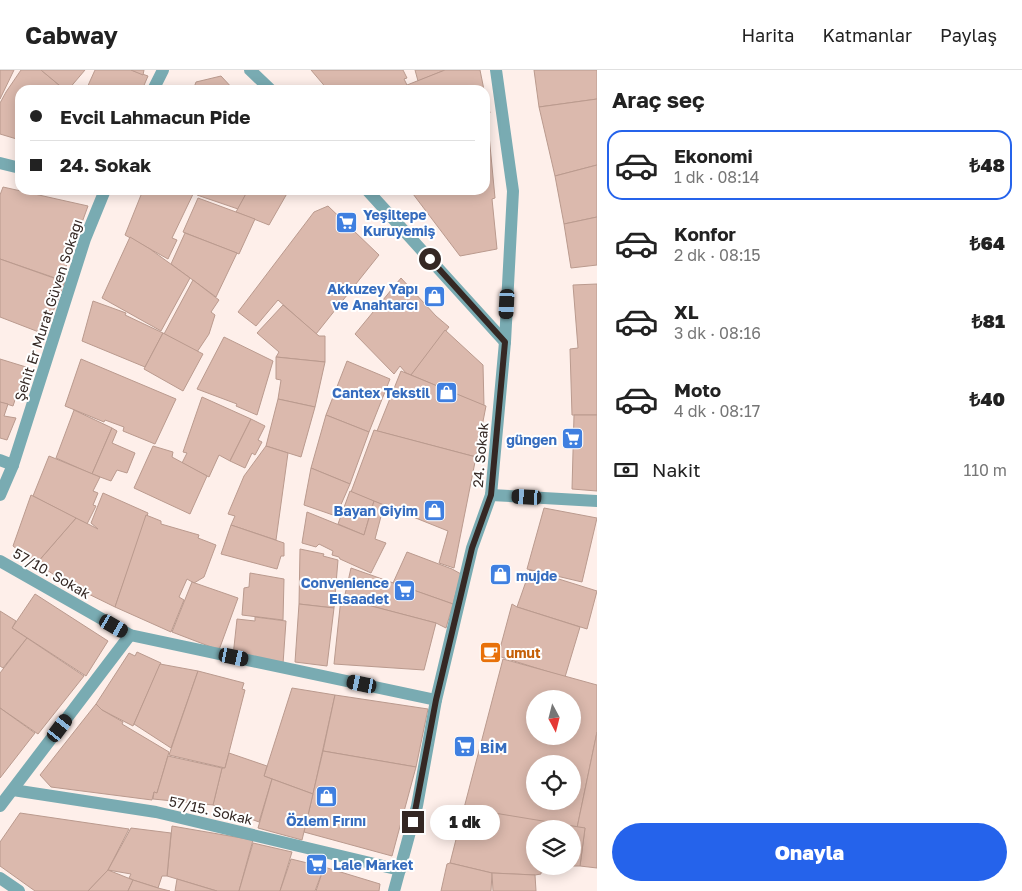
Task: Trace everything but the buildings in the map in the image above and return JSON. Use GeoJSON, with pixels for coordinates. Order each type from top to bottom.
{"type":"FeatureCollection","features":[{"type":"Feature","properties":{"kind":"street"},"geometry":{"type":"LineString","coordinates":[[155,85],[162,70]]}},
{"type":"Feature","properties":{"kind":"street"},"geometry":{"type":"LineString","coordinates":[[250,70],[266,85]]}},
{"type":"Feature","properties":{"kind":"street","name":"24. Sokak"},"geometry":{"type":"LineString","coordinates":[[394,891],[417,806],[436,700],[472,548],[491,495],[505,342],[513,191],[496,70]]}},
{"type":"Feature","properties":{"kind":"street"},"geometry":{"type":"LineString","coordinates":[[0,163],[15,167]]}},
{"type":"Feature","properties":{"kind":"street","name":"Şehit Er Murat Güven Sokağı"},"geometry":{"type":"LineString","coordinates":[[0,496],[13,465],[85,239],[102,195]]}},
{"type":"Feature","properties":{"kind":"street"},"geometry":{"type":"LineString","coordinates":[[372,195],[505,342]]}},
{"type":"Feature","properties":{"kind":"street"},"geometry":{"type":"LineString","coordinates":[[0,460],[13,465]]}},
{"type":"Feature","properties":{"kind":"street"},"geometry":{"type":"LineString","coordinates":[[491,495],[597,500]]}},
{"type":"Feature","properties":{"kind":"street","name":"57/10. Sokak"},"geometry":{"type":"LineString","coordinates":[[0,561],[130,636],[436,700]]}},
{"type":"Feature","properties":{"kind":"street"},"geometry":{"type":"LineString","coordinates":[[0,806],[130,636]]}},
{"type":"Feature","properties":{"kind":"street","name":"57/15. Sokak"},"geometry":{"type":"LineString","coordinates":[[13,790],[156,812],[400,870]]}},
{"type":"Feature","properties":{"kind":"street"},"geometry":{"type":"LineString","coordinates":[[0,878],[19,891]]}},
{"type":"Feature","properties":{"kind":"place","name":"Yeşiltepe Kuruyemiş"},"geometry":{"type":"Point","coordinates":[347,222]}},
{"type":"Feature","properties":{"kind":"place","name":"Akkuzey Yapı ve Anahtarcı"},"geometry":{"type":"Point","coordinates":[434,296]}},
{"type":"Feature","properties":{"kind":"place","name":"Cantex Tekstil"},"geometry":{"type":"Point","coordinates":[446,392]}},
{"type":"Feature","properties":{"kind":"place","name":"güngen"},"geometry":{"type":"Point","coordinates":[573,439]}},
{"type":"Feature","properties":{"kind":"place","name":"Bayan Giyim"},"geometry":{"type":"Point","coordinates":[434,510]}},
{"type":"Feature","properties":{"kind":"place","name":"mujde"},"geometry":{"type":"Point","coordinates":[500,575]}},
{"type":"Feature","properties":{"kind":"place","name":"Convenience Elsaadet"},"geometry":{"type":"Point","coordinates":[405,590]}},
{"type":"Feature","properties":{"kind":"place","name":"umut"},"geometry":{"type":"Point","coordinates":[490,652]}},
{"type":"Feature","properties":{"kind":"place","name":"BİM"},"geometry":{"type":"Point","coordinates":[464,747]}},
{"type":"Feature","properties":{"kind":"place","name":"Özlem Fırını"},"geometry":{"type":"Point","coordinates":[326,797]}},
{"type":"Feature","properties":{"kind":"place","name":"Lale Market"},"geometry":{"type":"Point","coordinates":[317,864]}},
{"type":"Feature","properties":{"kind":"route"},"geometry":{"type":"LineString","coordinates":[[413,822],[436,700],[472,548],[491,495],[505,342],[430,259]]}}]}
